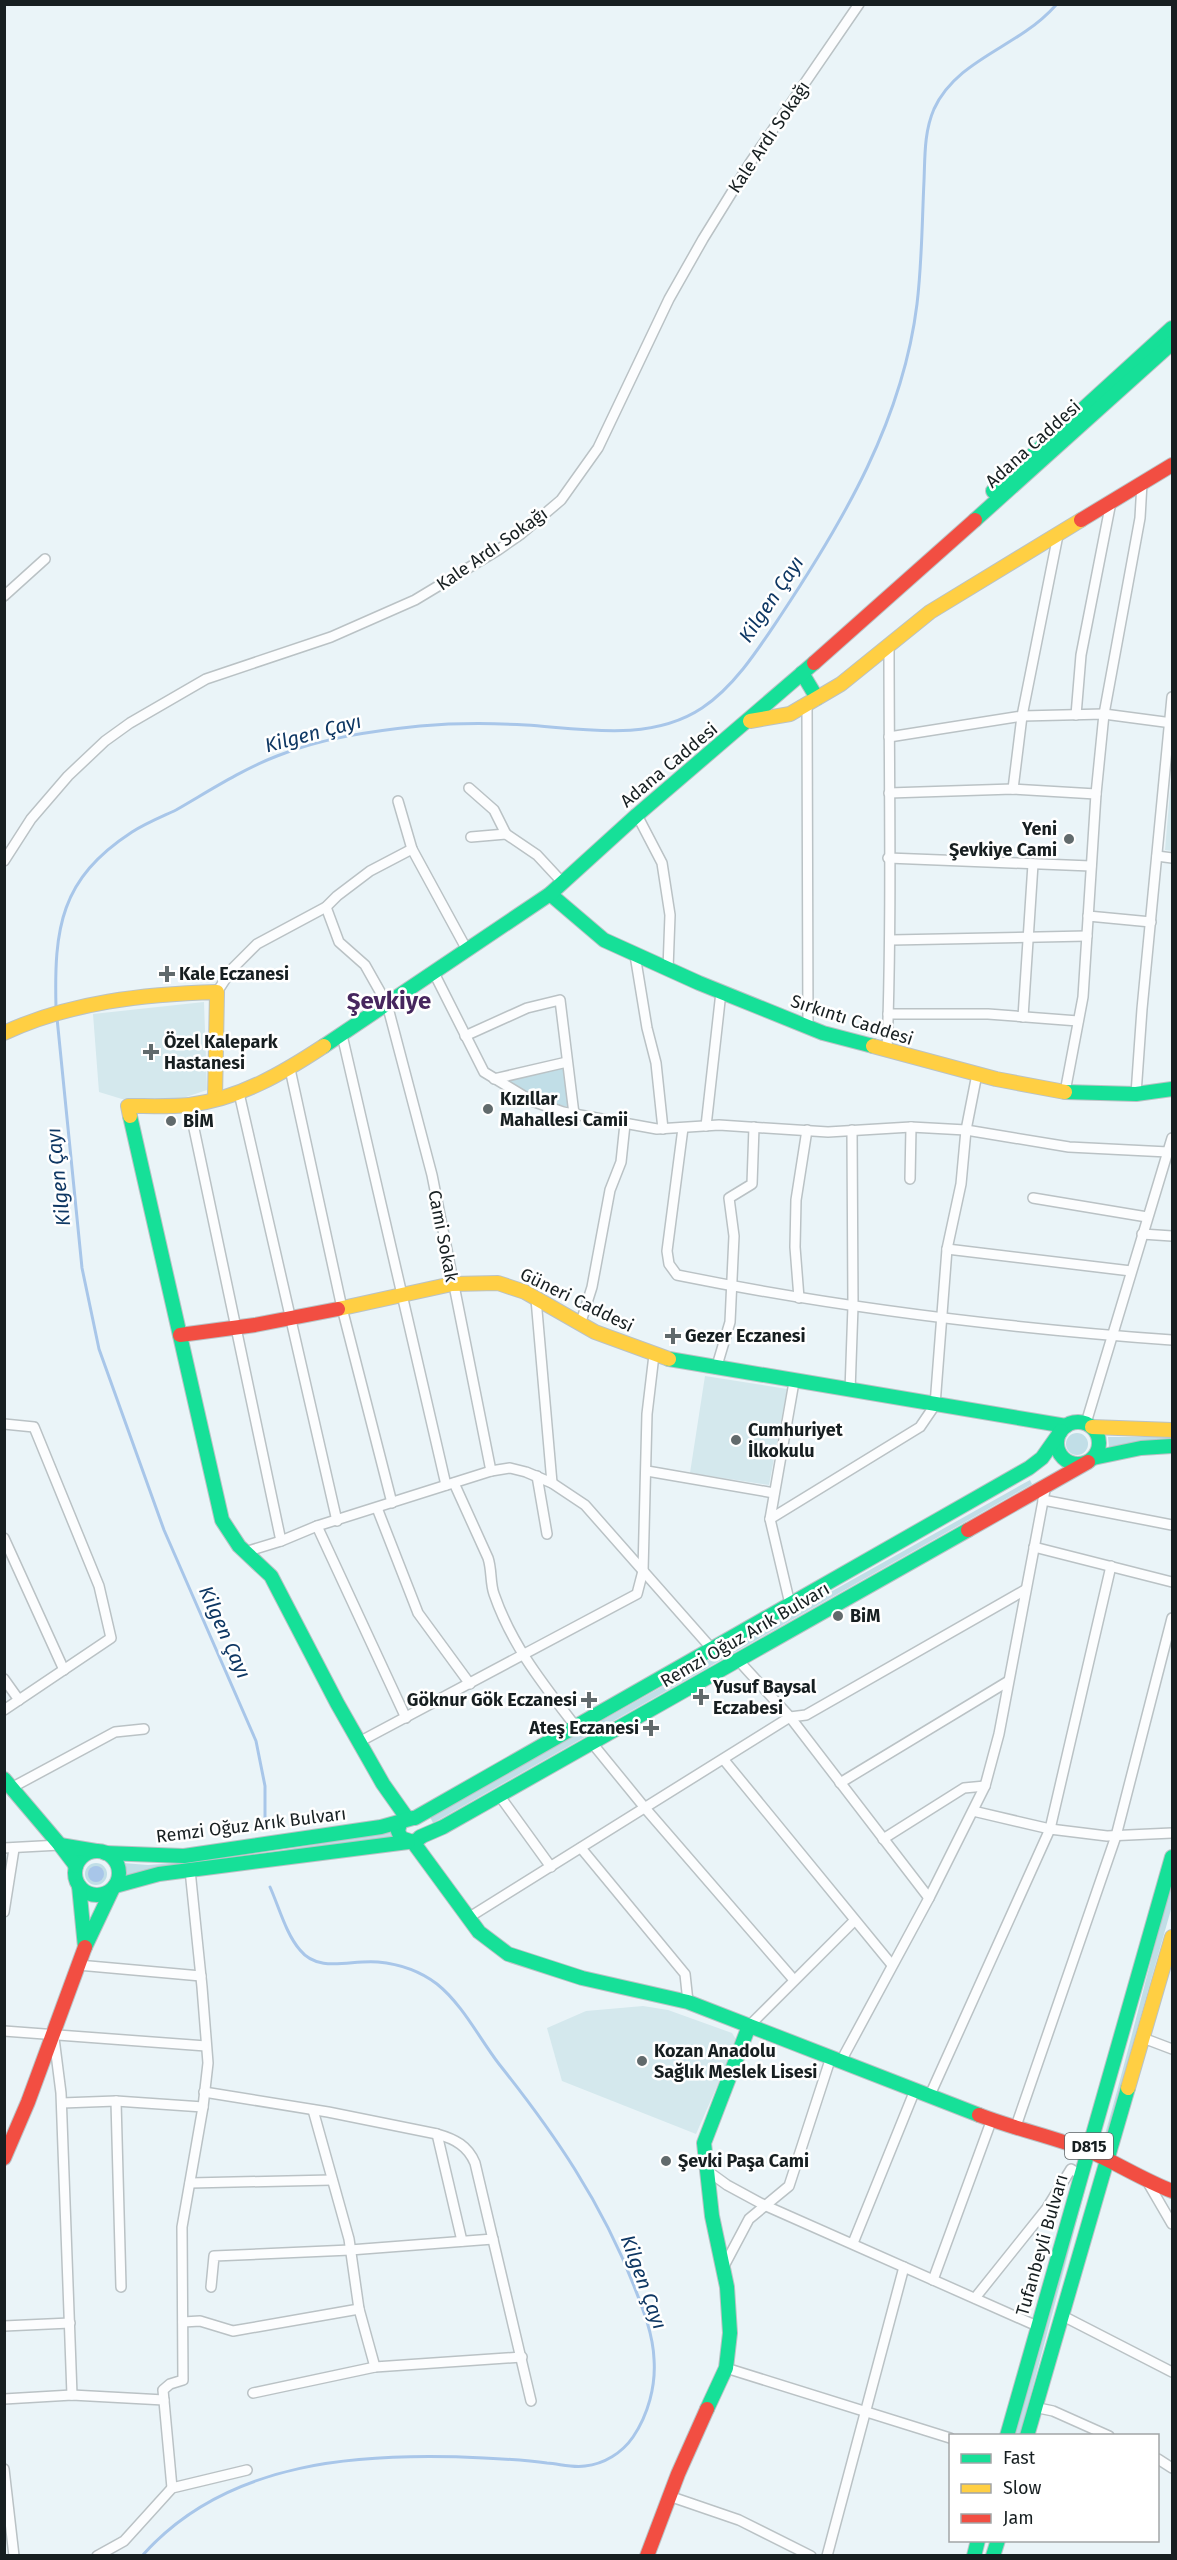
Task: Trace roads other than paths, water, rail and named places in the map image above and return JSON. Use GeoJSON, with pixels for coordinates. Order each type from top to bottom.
{"type":"FeatureCollection","features":[{"type":"Feature","properties":{"kind":"main road"},"geometry":{"type":"LineString","coordinates":[[705,757],[744,715],[1173,328]]}},
{"type":"Feature","properties":{"kind":"main road","name":"Adana Caddesi"},"geometry":{"type":"LineString","coordinates":[[180,1335],[128,1106],[189,1105],[215,1099],[239,1093],[290,1068],[550,894],[637,815],[748,722],[1173,343]]}},
{"type":"Feature","properties":{"kind":"main road"},"geometry":{"type":"LineString","coordinates":[[748,722],[790,714],[841,684],[930,612],[1173,465]]}},
{"type":"Feature","properties":{"kind":"main road"},"geometry":{"type":"LineString","coordinates":[[802,674],[812,701]]}},
{"type":"Feature","properties":{"kind":"main road","name":"Sırkıntı Caddesi"},"geometry":{"type":"LineString","coordinates":[[550,894],[604,940],[721,992],[808,1027],[887,1051],[977,1074],[1065,1092],[1136,1094],[1173,1089]]}},
{"type":"Feature","properties":{"kind":"main road"},"geometry":{"type":"LineString","coordinates":[[4,1033],[19,1025],[90,1005],[217,992],[215,1099]]}},
{"type":"Feature","properties":{"kind":"main road","name":"Güneri Caddesi"},"geometry":{"type":"LineString","coordinates":[[180,1335],[235,1330],[470,1280],[498,1283],[518,1289],[580,1324],[654,1355],[716,1369],[1063,1428],[1072,1423],[1173,1431]]}},
{"type":"Feature","properties":{"kind":"main road"},"geometry":{"type":"LineString","coordinates":[[180,1335],[222,1520],[244,1552],[271,1576],[383,1784],[407,1820],[422,1826],[414,1840]]}},
{"type":"Feature","properties":{"kind":"main road"},"geometry":{"type":"LineString","coordinates":[[1089,1425],[1099,1438],[1099,1445],[1090,1460]]}},
{"type":"Feature","properties":{"kind":"main road"},"geometry":{"type":"LineString","coordinates":[[1063,1428],[1057,1444],[1062,1457],[1074,1464],[1141,1448],[1173,1446]]}},
{"type":"Feature","properties":{"kind":"main road","name":"Remzi Oğuz Arık Bulvarı"},"geometry":{"type":"LineString","coordinates":[[60,1845],[139,1856],[184,1856],[407,1820],[576,1727],[1029,1468],[1042,1458],[1063,1428]]}},
{"type":"Feature","properties":{"kind":"main road","name":"Remzi Oğuz Arık Bulvarı"},"geometry":{"type":"LineString","coordinates":[[79,1887],[91,1895],[99,1896],[114,1888],[159,1874],[414,1840],[592,1743],[1090,1460]]}},
{"type":"Feature","properties":{"kind":"main road"},"geometry":{"type":"LineString","coordinates":[[8,1784],[76,1866]]}},
{"type":"Feature","properties":{"kind":"main road"},"geometry":{"type":"LineString","coordinates":[[407,1820],[399,1834],[414,1840],[479,1932],[508,1954],[582,1978],[688,2002],[1015,2128],[1088,2151],[1147,2181],[1173,2191]]}},
{"type":"Feature","properties":{"kind":"main road"},"geometry":{"type":"LineString","coordinates":[[4,2158],[85,1947],[120,1874],[111,1856],[101,1852],[85,1855],[76,1866],[85,1947]]}},
{"type":"Feature","properties":{"kind":"main road","name":"Tufanbeyli Bulvarı"},"geometry":{"type":"LineString","coordinates":[[1008,2434],[1173,1857]]}},
{"type":"Feature","properties":{"kind":"main road","name":"Tufanbeyli Bulvarı"},"geometry":{"type":"LineString","coordinates":[[1027,2434],[1173,1937]]}},
{"type":"Feature","properties":{"kind":"main road"},"geometry":{"type":"LineString","coordinates":[[647,2556],[669,2496],[726,2368],[730,2332],[723,2268],[705,2169],[704,2143],[749,2026]]}},
{"type":"Feature","properties":{"kind":"street","name":"Kale Ardı Sokağı"},"geometry":{"type":"LineString","coordinates":[[4,861],[55,790],[87,757],[130,723],[206,679],[331,637],[416,600],[450,582],[506,545],[561,500],[598,448],[669,299],[703,239],[750,163],[859,4]]}},
{"type":"Feature","properties":{"kind":"street"},"geometry":{"type":"LineString","coordinates":[[1065,1092],[1083,997],[1096,794],[1104,714],[1140,518],[1142,483]]}},
{"type":"Feature","properties":{"kind":"street"},"geometry":{"type":"LineString","coordinates":[[1076,715],[1081,655],[1111,502]]}},
{"type":"Feature","properties":{"kind":"street"},"geometry":{"type":"LineString","coordinates":[[1013,789],[1022,716],[1058,534]]}},
{"type":"Feature","properties":{"kind":"street"},"geometry":{"type":"LineString","coordinates":[[4,596],[45,559]]}},
{"type":"Feature","properties":{"kind":"street"},"geometry":{"type":"LineString","coordinates":[[887,1051],[891,940],[888,858],[889,644]]}},
{"type":"Feature","properties":{"kind":"street"},"geometry":{"type":"LineString","coordinates":[[1136,1094],[1142,1009],[1173,697]]}},
{"type":"Feature","properties":{"kind":"street"},"geometry":{"type":"LineString","coordinates":[[808,1027],[812,701]]}},
{"type":"Feature","properties":{"kind":"street"},"geometry":{"type":"LineString","coordinates":[[889,737],[1022,716],[1104,714],[1170,723]]}},
{"type":"Feature","properties":{"kind":"street"},"geometry":{"type":"LineString","coordinates":[[469,788],[494,810],[506,834],[537,855],[563,883]]}},
{"type":"Feature","properties":{"kind":"street"},"geometry":{"type":"LineString","coordinates":[[888,793],[1013,789],[1096,794]]}},
{"type":"Feature","properties":{"kind":"street"},"geometry":{"type":"LineString","coordinates":[[398,801],[412,849],[467,950]]}},
{"type":"Feature","properties":{"kind":"street"},"geometry":{"type":"LineString","coordinates":[[637,815],[662,864],[670,915],[668,969]]}},
{"type":"Feature","properties":{"kind":"street"},"geometry":{"type":"LineString","coordinates":[[471,837],[506,834]]}},
{"type":"Feature","properties":{"kind":"street"},"geometry":{"type":"LineString","coordinates":[[217,992],[232,969],[258,944],[326,907],[370,871],[412,849]]}},
{"type":"Feature","properties":{"kind":"street"},"geometry":{"type":"LineString","coordinates":[[1157,856],[1173,858]]}},
{"type":"Feature","properties":{"kind":"street"},"geometry":{"type":"LineString","coordinates":[[888,858],[1091,866]]}},
{"type":"Feature","properties":{"kind":"street"},"geometry":{"type":"LineString","coordinates":[[1023,1017],[1033,864]]}},
{"type":"Feature","properties":{"kind":"street","name":"Cami Sokak"},"geometry":{"type":"LineString","coordinates":[[326,907],[339,942],[365,965],[387,1004],[432,1175],[491,1471]]}},
{"type":"Feature","properties":{"kind":"street"},"geometry":{"type":"LineString","coordinates":[[1088,916],[1151,922]]}},
{"type":"Feature","properties":{"kind":"street"},"geometry":{"type":"LineString","coordinates":[[891,940],[1086,936]]}},
{"type":"Feature","properties":{"kind":"street"},"geometry":{"type":"LineString","coordinates":[[635,955],[647,1028],[656,1063],[663,1129]]}},
{"type":"Feature","properties":{"kind":"street"},"geometry":{"type":"LineString","coordinates":[[433,971],[483,1072],[532,1101],[573,1114],[663,1129],[706,1126],[807,1130],[912,1127],[966,1130],[1069,1148],[1168,1152]]}},
{"type":"Feature","properties":{"kind":"street"},"geometry":{"type":"LineString","coordinates":[[706,1126],[721,992]]}},
{"type":"Feature","properties":{"kind":"street"},"geometry":{"type":"LineString","coordinates":[[465,1036],[527,1008],[560,1000],[573,1114]]}},
{"type":"Feature","properties":{"kind":"street"},"geometry":{"type":"LineString","coordinates":[[888,1014],[988,1014],[1078,1021]]}},
{"type":"Feature","properties":{"kind":"street"},"geometry":{"type":"LineString","coordinates":[[342,1035],[401,1296],[450,1484],[488,1558],[492,1571],[493,1592],[522,1656],[576,1727]]}},
{"type":"Feature","properties":{"kind":"street"},"geometry":{"type":"LineString","coordinates":[[494,1079],[567,1062]]}},
{"type":"Feature","properties":{"kind":"street"},"geometry":{"type":"LineString","coordinates":[[290,1068],[342,1308],[392,1503]]}},
{"type":"Feature","properties":{"kind":"street"},"geometry":{"type":"LineString","coordinates":[[770,1519],[920,1427],[935,1405],[947,1249],[961,1184],[966,1130],[977,1074]]}},
{"type":"Feature","properties":{"kind":"street"},"geometry":{"type":"LineString","coordinates":[[239,1093],[337,1521]]}},
{"type":"Feature","properties":{"kind":"street"},"geometry":{"type":"LineString","coordinates":[[189,1105],[235,1330],[282,1541]]}},
{"type":"Feature","properties":{"kind":"street"},"geometry":{"type":"LineString","coordinates":[[580,1324],[592,1287],[610,1190],[621,1162],[625,1124]]}},
{"type":"Feature","properties":{"kind":"street"},"geometry":{"type":"LineString","coordinates":[[716,1369],[730,1322],[734,1236],[729,1198],[752,1184],[754,1127]]}},
{"type":"Feature","properties":{"kind":"street"},"geometry":{"type":"LineString","coordinates":[[910,1179],[912,1127]]}},
{"type":"Feature","properties":{"kind":"street"},"geometry":{"type":"LineString","coordinates":[[683,1128],[667,1251],[669,1263],[677,1275],[853,1306],[1112,1336],[1173,1340]]}},
{"type":"Feature","properties":{"kind":"street"},"geometry":{"type":"LineString","coordinates":[[799,1298],[795,1247],[796,1200],[807,1130]]}},
{"type":"Feature","properties":{"kind":"street"},"geometry":{"type":"LineString","coordinates":[[850,1391],[853,1306],[852,1130]]}},
{"type":"Feature","properties":{"kind":"street"},"geometry":{"type":"LineString","coordinates":[[1089,1425],[1131,1271],[1173,1138]]}},
{"type":"Feature","properties":{"kind":"street"},"geometry":{"type":"LineString","coordinates":[[1033,1198],[1147,1217]]}},
{"type":"Feature","properties":{"kind":"street"},"geometry":{"type":"LineString","coordinates":[[1142,1234],[1173,1236]]}},
{"type":"Feature","properties":{"kind":"street"},"geometry":{"type":"LineString","coordinates":[[947,1249],[1131,1271]]}},
{"type":"Feature","properties":{"kind":"street"},"geometry":{"type":"LineString","coordinates":[[536,1299],[552,1483]]}},
{"type":"Feature","properties":{"kind":"street"},"geometry":{"type":"LineString","coordinates":[[359,1742],[637,1594],[643,1571],[647,1414],[654,1355]]}},
{"type":"Feature","properties":{"kind":"street"},"geometry":{"type":"LineString","coordinates":[[790,1604],[770,1519],[794,1382]]}},
{"type":"Feature","properties":{"kind":"street"},"geometry":{"type":"LineString","coordinates":[[4,1424],[34,1427],[99,1586],[111,1638],[4,1710]]}},
{"type":"Feature","properties":{"kind":"street"},"geometry":{"type":"LineString","coordinates":[[244,1552],[282,1541],[317,1526],[491,1471],[510,1468],[552,1483],[585,1505],[712,1649]]}},
{"type":"Feature","properties":{"kind":"street"},"geometry":{"type":"LineString","coordinates":[[647,1471],[774,1493]]}},
{"type":"Feature","properties":{"kind":"street"},"geometry":{"type":"LineString","coordinates":[[537,1476],[546,1534]]}},
{"type":"Feature","properties":{"kind":"street"},"geometry":{"type":"LineString","coordinates":[[723,2268],[749,2220],[789,2186],[836,2059],[892,1965],[985,1786],[999,1734],[1046,1485]]}},
{"type":"Feature","properties":{"kind":"street"},"geometry":{"type":"LineString","coordinates":[[1043,1500],[1173,1525]]}},
{"type":"Feature","properties":{"kind":"street"},"geometry":{"type":"LineString","coordinates":[[377,1508],[418,1613],[470,1684]]}},
{"type":"Feature","properties":{"kind":"street"},"geometry":{"type":"LineString","coordinates":[[317,1526],[406,1718]]}},
{"type":"Feature","properties":{"kind":"street"},"geometry":{"type":"LineString","coordinates":[[4,1538],[64,1670]]}},
{"type":"Feature","properties":{"kind":"street"},"geometry":{"type":"LineString","coordinates":[[1034,1547],[1173,1582]]}},
{"type":"Feature","properties":{"kind":"street"},"geometry":{"type":"LineString","coordinates":[[930,2096],[1050,1829],[1111,1566]]}},
{"type":"Feature","properties":{"kind":"street"},"geometry":{"type":"LineString","coordinates":[[468,1918],[790,1717],[806,1715],[1025,1590]]}},
{"type":"Feature","properties":{"kind":"street"},"geometry":{"type":"LineString","coordinates":[[1015,2128],[1116,1836],[1173,1618]]}},
{"type":"Feature","properties":{"kind":"street"},"geometry":{"type":"LineString","coordinates":[[738,1660],[790,1717],[928,1898]]}},
{"type":"Feature","properties":{"kind":"street"},"geometry":{"type":"LineString","coordinates":[[4,1679],[19,1700]]}},
{"type":"Feature","properties":{"kind":"street"},"geometry":{"type":"LineString","coordinates":[[840,1783],[1007,1682]]}},
{"type":"Feature","properties":{"kind":"street"},"geometry":{"type":"LineString","coordinates":[[8,1784],[115,1732],[144,1729]]}},
{"type":"Feature","properties":{"kind":"street"},"geometry":{"type":"LineString","coordinates":[[592,1743],[645,1808],[794,1980]]}},
{"type":"Feature","properties":{"kind":"street"},"geometry":{"type":"LineString","coordinates":[[724,1760],[892,1965]]}},
{"type":"Feature","properties":{"kind":"street"},"geometry":{"type":"LineString","coordinates":[[883,1839],[964,1788],[985,1786]]}},
{"type":"Feature","properties":{"kind":"street"},"geometry":{"type":"LineString","coordinates":[[499,1795],[550,1867]]}},
{"type":"Feature","properties":{"kind":"street"},"geometry":{"type":"LineString","coordinates":[[973,1810],[1050,1829],[1116,1836],[1173,1833]]}},
{"type":"Feature","properties":{"kind":"street"},"geometry":{"type":"LineString","coordinates":[[5,1906],[9,1848],[60,1845]]}},
{"type":"Feature","properties":{"kind":"street"},"geometry":{"type":"LineString","coordinates":[[581,1848],[685,1974],[688,2002]]}},
{"type":"Feature","properties":{"kind":"street"},"geometry":{"type":"LineString","coordinates":[[172,2488],[163,2390],[170,2384],[183,2380],[182,2227],[203,2107],[208,2063],[190,1870]]}},
{"type":"Feature","properties":{"kind":"street"},"geometry":{"type":"LineString","coordinates":[[749,2026],[854,1921]]}},
{"type":"Feature","properties":{"kind":"street"},"geometry":{"type":"LineString","coordinates":[[78,1965],[201,1976]]}},
{"type":"Feature","properties":{"kind":"street"},"geometry":{"type":"LineString","coordinates":[[4,2031],[206,2046]]}},
{"type":"Feature","properties":{"kind":"street"},"geometry":{"type":"LineString","coordinates":[[53,2033],[62,2103],[72,2395]]}},
{"type":"Feature","properties":{"kind":"street"},"geometry":{"type":"LineString","coordinates":[[1143,2038],[1173,2049]]}},
{"type":"Feature","properties":{"kind":"street"},"geometry":{"type":"LineString","coordinates":[[853,2243],[915,2090]]}},
{"type":"Feature","properties":{"kind":"street"},"geometry":{"type":"LineString","coordinates":[[204,2092],[438,2134],[458,2142],[472,2157],[531,2401]]}},
{"type":"Feature","properties":{"kind":"street"},"geometry":{"type":"LineString","coordinates":[[62,2103],[116,2102],[203,2107]]}},
{"type":"Feature","properties":{"kind":"street"},"geometry":{"type":"LineString","coordinates":[[116,2102],[121,2287]]}},
{"type":"Feature","properties":{"kind":"street"},"geometry":{"type":"LineString","coordinates":[[313,2110],[350,2250],[359,2309],[375,2367]]}},
{"type":"Feature","properties":{"kind":"street"},"geometry":{"type":"LineString","coordinates":[[933,2280],[992,2119]]}},
{"type":"Feature","properties":{"kind":"street"},"geometry":{"type":"LineString","coordinates":[[438,2134],[462,2241]]}},
{"type":"Feature","properties":{"kind":"street"},"geometry":{"type":"LineString","coordinates":[[705,2169],[727,2185],[764,2205],[1037,2326]]}},
{"type":"Feature","properties":{"kind":"street"},"geometry":{"type":"LineString","coordinates":[[975,2298],[1047,2208],[1071,2169],[1081,2175]]}},
{"type":"Feature","properties":{"kind":"street"},"geometry":{"type":"LineString","coordinates":[[190,2183],[332,2180]]}},
{"type":"Feature","properties":{"kind":"street"},"geometry":{"type":"LineString","coordinates":[[1147,2181],[1173,2224]]}},
{"type":"Feature","properties":{"kind":"street"},"geometry":{"type":"LineString","coordinates":[[211,2287],[214,2256],[350,2250],[493,2239]]}},
{"type":"Feature","properties":{"kind":"street"},"geometry":{"type":"LineString","coordinates":[[827,2556],[904,2267]]}},
{"type":"Feature","properties":{"kind":"street"},"geometry":{"type":"LineString","coordinates":[[183,2322],[200,2321],[233,2331],[359,2309]]}},
{"type":"Feature","properties":{"kind":"street"},"geometry":{"type":"LineString","coordinates":[[1061,2314],[1173,2372]]}},
{"type":"Feature","properties":{"kind":"street"},"geometry":{"type":"LineString","coordinates":[[4,2326],[70,2323]]}},
{"type":"Feature","properties":{"kind":"street"},"geometry":{"type":"LineString","coordinates":[[253,2393],[375,2367],[522,2357]]}},
{"type":"Feature","properties":{"kind":"street"},"geometry":{"type":"LineString","coordinates":[[726,2368],[949,2437]]}},
{"type":"Feature","properties":{"kind":"street"},"geometry":{"type":"LineString","coordinates":[[4,2399],[72,2395],[164,2400]]}},
{"type":"Feature","properties":{"kind":"street"},"geometry":{"type":"LineString","coordinates":[[1034,2407],[1053,2411],[1105,2434]]}},
{"type":"Feature","properties":{"kind":"street"},"geometry":{"type":"LineString","coordinates":[[1159,2460],[1173,2468]]}},
{"type":"Feature","properties":{"kind":"street"},"geometry":{"type":"LineString","coordinates":[[4,2469],[14,2556]]}},
{"type":"Feature","properties":{"kind":"street"},"geometry":{"type":"LineString","coordinates":[[97,2556],[124,2541],[172,2488],[246,2470]]}},
{"type":"Feature","properties":{"kind":"street"},"geometry":{"type":"LineString","coordinates":[[669,2496],[739,2520],[812,2556]]}},
{"type":"Feature","properties":{"kind":"water"},"geometry":{"type":"Polygon","coordinates":[[[96,1866],[102,1868],[104,1874],[102,1880],[96,1882],[90,1880],[88,1874],[90,1868],[96,1866]]]}},
{"type":"Feature","properties":{"kind":"waterway","name":"Kilgen Çayı"},"geometry":{"type":"LineString","coordinates":[[56,1008],[57,953],[60,930],[66,908],[89,868],[132,832],[251,768],[277,756],[329,740],[420,726],[526,725],[617,731],[661,726],[682,719],[702,708],[736,678],[804,579],[848,505],[867,467],[899,388],[910,346],[917,304],[926,145],[928,127],[934,109],[942,95],[962,73],[1030,28],[1057,4]]}},
{"type":"Feature","properties":{"kind":"waterway","name":"Kilgen Çayı"},"geometry":{"type":"LineString","coordinates":[[57,1018],[82,1268],[99,1349],[164,1530],[256,1741],[265,1786],[265,1818]]}},
{"type":"Feature","properties":{"kind":"waterway","name":"Kilgen Çayı"},"geometry":{"type":"LineString","coordinates":[[142,2556],[176,2524],[214,2499],[256,2481],[300,2468],[392,2457],[492,2458],[576,2467],[599,2463],[618,2453],[629,2443],[643,2419],[652,2390],[654,2359],[650,2331],[634,2286],[607,2226],[592,2197],[539,2116],[463,2012],[437,1984],[409,1969],[378,1962],[326,1964],[308,1957],[295,1944],[270,1887]]}},
{"type":"Feature","properties":{"kind":"place","name":"Yeni Şevkiye Cami"},"geometry":{"type":"Point","coordinates":[1069,839]}},
{"type":"Feature","properties":{"kind":"place","name":"Kale Eczanesi"},"geometry":{"type":"Point","coordinates":[167,974]}},
{"type":"Feature","properties":{"kind":"place","name":"Özel Kalepark Hastanesi"},"geometry":{"type":"Point","coordinates":[151,1052]}},
{"type":"Feature","properties":{"kind":"place","name":"Kızıllar Mahallesi Camii"},"geometry":{"type":"Point","coordinates":[488,1109]}},
{"type":"Feature","properties":{"kind":"place","name":"BİM"},"geometry":{"type":"Point","coordinates":[171,1121]}},
{"type":"Feature","properties":{"kind":"place","name":"Gezer Eczanesi"},"geometry":{"type":"Point","coordinates":[673,1336]}},
{"type":"Feature","properties":{"kind":"place","name":"Cumhuriyet İlkokulu"},"geometry":{"type":"Point","coordinates":[736,1440]}},
{"type":"Feature","properties":{"kind":"place","name":"BiM"},"geometry":{"type":"Point","coordinates":[838,1616]}},
{"type":"Feature","properties":{"kind":"place","name":"Yusuf Baysal Eczabesi"},"geometry":{"type":"Point","coordinates":[701,1697]}},
{"type":"Feature","properties":{"kind":"place","name":"Göknur Gök Eczanesi"},"geometry":{"type":"Point","coordinates":[589,1700]}},
{"type":"Feature","properties":{"kind":"place","name":"Ateş Eczanesi"},"geometry":{"type":"Point","coordinates":[651,1728]}},
{"type":"Feature","properties":{"kind":"place","name":"Kozan Anadolu Sağlık Meslek Lisesi"},"geometry":{"type":"Point","coordinates":[642,2061]}},
{"type":"Feature","properties":{"kind":"place","name":"Şevki Paşa Cami"},"geometry":{"type":"Point","coordinates":[666,2161]}},
{"type":"Feature","properties":{"kind":"district","name":"Şevkiye"},"geometry":{"type":"Point","coordinates":[389,1001]}}]}
